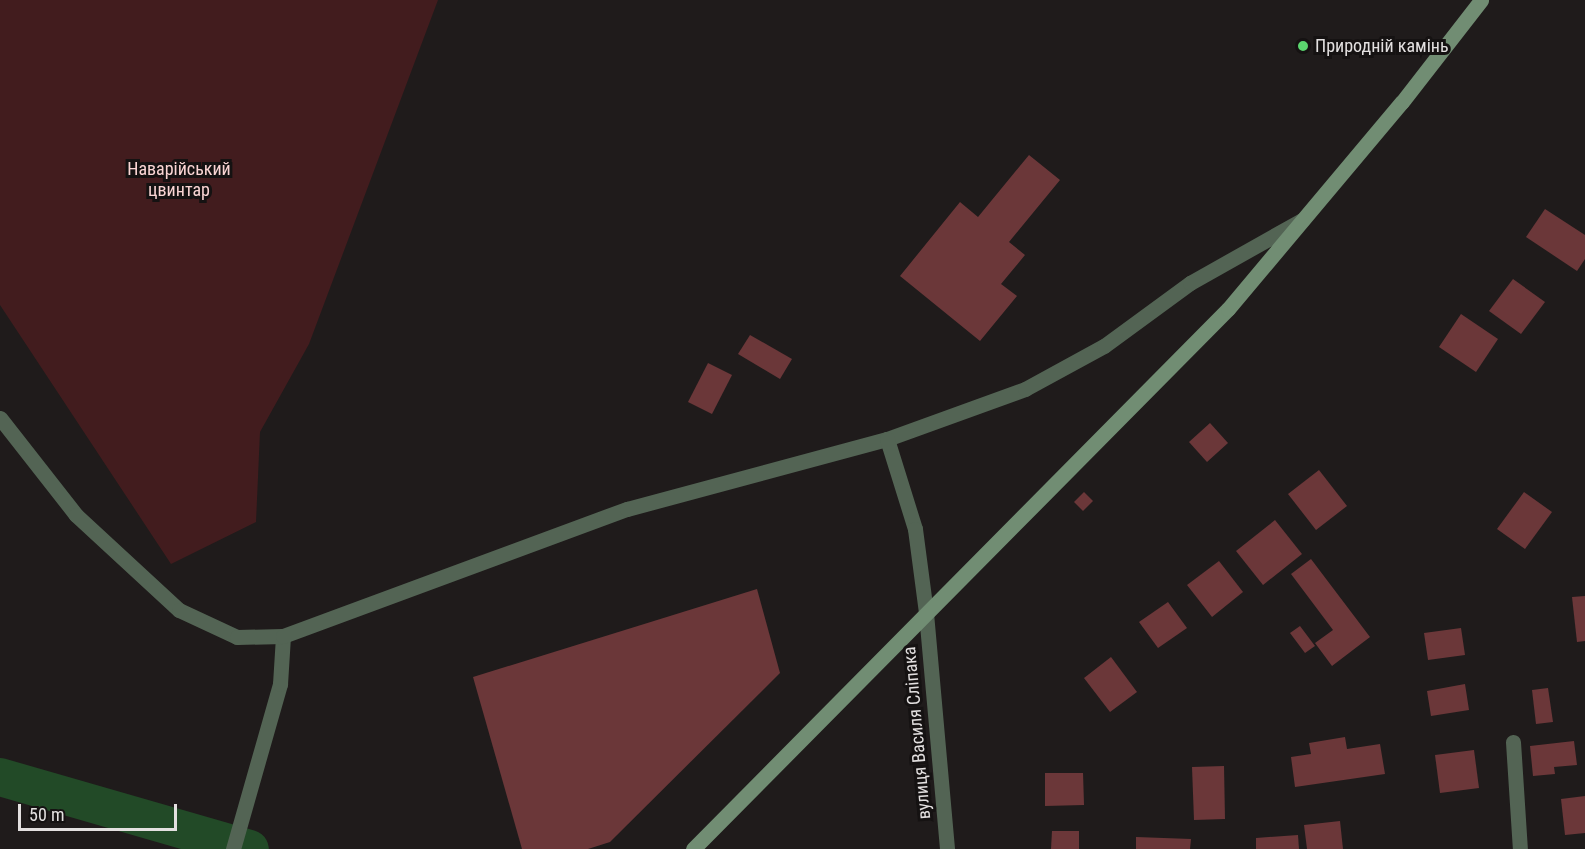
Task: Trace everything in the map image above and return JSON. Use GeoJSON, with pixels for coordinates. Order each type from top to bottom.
{"type":"FeatureCollection","features":[{"type":"Feature","properties":{"kind":"main road"},"geometry":{"type":"LineString","coordinates":[[693,849],[1228,309],[1307,217],[1481,0]]}},
{"type":"Feature","properties":{"kind":"street"},"geometry":{"type":"LineString","coordinates":[[0,418],[76,515],[179,610],[237,637],[284,636],[627,509],[887,440],[1025,389],[1104,346],[1190,283],[1307,217]]}},
{"type":"Feature","properties":{"kind":"street","name":"вулиця Василя Сліпака"},"geometry":{"type":"LineString","coordinates":[[887,440],[915,529],[926,613],[947,849]]}},
{"type":"Feature","properties":{"kind":"street"},"geometry":{"type":"LineString","coordinates":[[233,849],[280,684],[284,636]]}},
{"type":"Feature","properties":{"kind":"street"},"geometry":{"type":"LineString","coordinates":[[1513,742],[1520,849]]}},
{"type":"Feature","properties":{"kind":"green space","name":"Наварійський цвинтар"},"geometry":{"type":"Polygon","coordinates":[[[0,0],[438,0],[309,344],[260,432],[256,522],[171,564],[0,305],[0,0]]]}},
{"type":"Feature","properties":{"kind":"building"},"geometry":{"type":"Polygon","coordinates":[[[1029,155],[1060,180],[1009,242],[1025,255],[1001,284],[1017,296],[980,341],[900,276],[960,202],[978,217],[1029,155]]]}},
{"type":"Feature","properties":{"kind":"building"},"geometry":{"type":"Polygon","coordinates":[[[1545,209],[1585,235],[1585,259],[1577,271],[1526,237],[1545,209]]]}},
{"type":"Feature","properties":{"kind":"building"},"geometry":{"type":"Polygon","coordinates":[[[1513,279],[1545,302],[1521,334],[1489,311],[1513,279]]]}},
{"type":"Feature","properties":{"kind":"building"},"geometry":{"type":"Polygon","coordinates":[[[1461,314],[1498,339],[1476,372],[1439,347],[1461,314]]]}},
{"type":"Feature","properties":{"kind":"building"},"geometry":{"type":"Polygon","coordinates":[[[750,335],[792,359],[780,379],[738,354],[750,335]]]}},
{"type":"Feature","properties":{"kind":"building"},"geometry":{"type":"Polygon","coordinates":[[[708,363],[732,375],[712,414],[688,402],[708,363]]]}},
{"type":"Feature","properties":{"kind":"building"},"geometry":{"type":"Polygon","coordinates":[[[1210,423],[1228,443],[1207,462],[1189,442],[1210,423]]]}},
{"type":"Feature","properties":{"kind":"building"},"geometry":{"type":"Polygon","coordinates":[[[1319,470],[1347,506],[1316,530],[1288,494],[1319,470]]]}},
{"type":"Feature","properties":{"kind":"building"},"geometry":{"type":"Polygon","coordinates":[[[1084,492],[1093,501],[1083,511],[1074,502],[1084,492]]]}},
{"type":"Feature","properties":{"kind":"building"},"geometry":{"type":"Polygon","coordinates":[[[1524,492],[1552,512],[1525,549],[1497,529],[1524,492]]]}},
{"type":"Feature","properties":{"kind":"building"},"geometry":{"type":"Polygon","coordinates":[[[1275,520],[1302,554],[1263,585],[1236,551],[1275,520]]]}},
{"type":"Feature","properties":{"kind":"building"},"geometry":{"type":"Polygon","coordinates":[[[1311,559],[1370,637],[1332,666],[1315,643],[1333,630],[1291,574],[1311,559]]]}},
{"type":"Feature","properties":{"kind":"building"},"geometry":{"type":"Polygon","coordinates":[[[1219,561],[1243,592],[1212,617],[1187,585],[1219,561]]]}},
{"type":"Feature","properties":{"kind":"building"},"geometry":{"type":"Polygon","coordinates":[[[757,589],[780,673],[610,842],[588,849],[522,849],[473,677],[757,589]]]}},
{"type":"Feature","properties":{"kind":"building"},"geometry":{"type":"Polygon","coordinates":[[[1585,596],[1585,641],[1577,642],[1572,597],[1585,596]]]}},
{"type":"Feature","properties":{"kind":"building"},"geometry":{"type":"Polygon","coordinates":[[[1168,602],[1187,628],[1158,648],[1139,622],[1168,602]]]}},
{"type":"Feature","properties":{"kind":"building"},"geometry":{"type":"Polygon","coordinates":[[[1300,626],[1315,646],[1305,653],[1290,633],[1300,626]]]}},
{"type":"Feature","properties":{"kind":"building"},"geometry":{"type":"Polygon","coordinates":[[[1461,628],[1465,655],[1428,660],[1424,633],[1461,628]]]}},
{"type":"Feature","properties":{"kind":"building"},"geometry":{"type":"Polygon","coordinates":[[[1111,657],[1137,692],[1110,712],[1084,678],[1111,657]]]}},
{"type":"Feature","properties":{"kind":"building"},"geometry":{"type":"Polygon","coordinates":[[[1465,684],[1469,710],[1431,716],[1427,691],[1465,684]]]}},
{"type":"Feature","properties":{"kind":"building"},"geometry":{"type":"Polygon","coordinates":[[[1548,688],[1553,722],[1536,724],[1532,690],[1548,688]]]}},
{"type":"Feature","properties":{"kind":"building"},"geometry":{"type":"Polygon","coordinates":[[[1345,737],[1347,749],[1380,744],[1385,774],[1295,787],[1291,757],[1311,754],[1309,743],[1345,737]]]}},
{"type":"Feature","properties":{"kind":"building"},"geometry":{"type":"Polygon","coordinates":[[[1574,741],[1577,765],[1554,767],[1555,774],[1533,776],[1530,746],[1574,741]]]}},
{"type":"Feature","properties":{"kind":"building"},"geometry":{"type":"Polygon","coordinates":[[[1474,750],[1479,788],[1440,793],[1435,755],[1474,750]]]}},
{"type":"Feature","properties":{"kind":"building"},"geometry":{"type":"Polygon","coordinates":[[[1224,766],[1225,819],[1194,820],[1192,767],[1224,766]]]}},
{"type":"Feature","properties":{"kind":"building"},"geometry":{"type":"Polygon","coordinates":[[[1045,773],[1083,773],[1084,805],[1045,806],[1045,773]]]}},
{"type":"Feature","properties":{"kind":"building"},"geometry":{"type":"Polygon","coordinates":[[[1585,796],[1585,833],[1565,835],[1561,799],[1585,796]]]}},
{"type":"Feature","properties":{"kind":"building"},"geometry":{"type":"Polygon","coordinates":[[[1340,821],[1343,849],[1307,849],[1304,825],[1340,821]]]}},
{"type":"Feature","properties":{"kind":"building"},"geometry":{"type":"Polygon","coordinates":[[[1052,831],[1079,831],[1079,849],[1051,849],[1052,831]]]}},
{"type":"Feature","properties":{"kind":"building"},"geometry":{"type":"Polygon","coordinates":[[[1298,835],[1299,849],[1256,849],[1256,838],[1298,835]]]}},
{"type":"Feature","properties":{"kind":"building"},"geometry":{"type":"Polygon","coordinates":[[[1136,837],[1191,839],[1190,849],[1136,849],[1136,837]]]}},
{"type":"Feature","properties":{"kind":"waterway"},"geometry":{"type":"LineString","coordinates":[[0,777],[250,849]]}},
{"type":"Feature","properties":{"kind":"place","name":"Природній камінь"},"geometry":{"type":"Point","coordinates":[1303,46]}}]}
